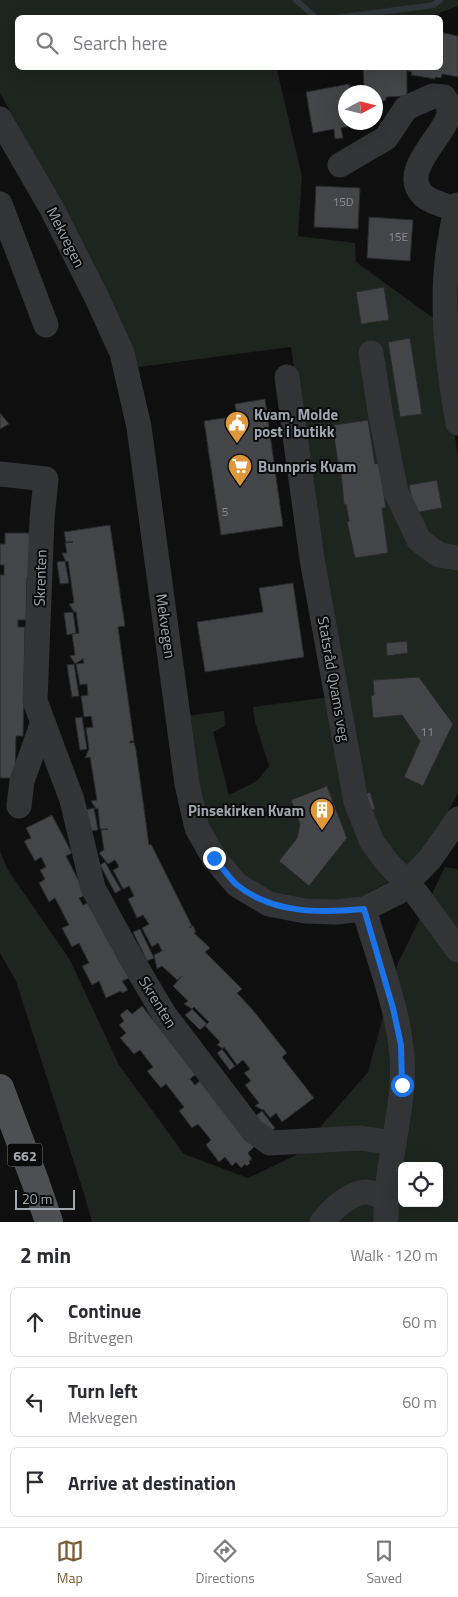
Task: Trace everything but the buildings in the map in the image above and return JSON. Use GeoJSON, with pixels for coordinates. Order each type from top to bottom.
{"type":"FeatureCollection","features":[{"type":"Feature","properties":{"kind":"main road","name":"662"},"geometry":{"type":"LineString","coordinates":[[0,1088],[49,1222]]}},
{"type":"Feature","properties":{"kind":"street"},"geometry":{"type":"LineString","coordinates":[[340,165],[386,138],[406,108],[434,96],[444,97],[449,104],[449,115],[422,159],[415,176],[417,187],[426,198],[457,207],[448,251],[444,301],[450,378],[458,423]]}},
{"type":"Feature","properties":{"kind":"street","name":"Mekvegen"},"geometry":{"type":"LineString","coordinates":[[0,119],[52,209],[97,298],[122,353],[139,427],[187,784],[197,828],[214,858],[237,885],[269,904],[305,911],[336,912],[364,909],[398,892],[430,859],[457,824]]}},
{"type":"Feature","properties":{"kind":"street"},"geometry":{"type":"LineString","coordinates":[[0,204],[46,324]]}},
{"type":"Feature","properties":{"kind":"street"},"geometry":{"type":"LineString","coordinates":[[371,353],[380,417],[396,492],[419,540],[439,555],[458,558]]}},
{"type":"Feature","properties":{"kind":"street","name":"Statsråd Qvams veg"},"geometry":{"type":"LineString","coordinates":[[287,377],[312,559],[356,802],[372,842],[387,862],[416,893],[458,950]]}},
{"type":"Feature","properties":{"kind":"street","name":"Skrenten"},"geometry":{"type":"LineString","coordinates":[[0,474],[46,479],[42,519],[35,701],[72,800],[93,888],[131,958],[164,1014],[253,1131],[270,1143],[360,1138],[394,1143]]}},
{"type":"Feature","properties":{"kind":"street"},"geometry":{"type":"LineString","coordinates":[[19,806],[22,781],[43,722]]}},
{"type":"Feature","properties":{"kind":"street"},"geometry":{"type":"LineString","coordinates":[[364,909],[393,1008],[401,1045],[402,1085],[386,1210]]}},
{"type":"Feature","properties":{"kind":"street"},"geometry":{"type":"LineString","coordinates":[[322,1222],[330,1213],[356,1194],[370,1192],[386,1210]]}},
{"type":"Feature","properties":{"kind":"shaded area"},"geometry":{"type":"Polygon","coordinates":[[[0,0],[458,0],[458,6],[434,15],[15,15],[15,70],[277,70],[302,176],[298,236],[355,243],[356,262],[436,320],[458,455],[458,793],[429,847],[405,874],[360,797],[325,592],[291,347],[131,368],[59,198],[0,93],[0,0]]]}},
{"type":"Feature","properties":{"kind":"shaded area"},"geometry":{"type":"Polygon","coordinates":[[[330,697],[396,878],[358,898],[335,904],[278,895],[244,877],[222,855],[205,824],[186,716],[224,711],[225,726],[213,732],[229,795],[257,781],[269,766],[255,722],[253,707],[330,697]]]}},
{"type":"Feature","properties":{"kind":"shaded area"},"geometry":{"type":"Polygon","coordinates":[[[0,851],[8,870],[70,960],[119,1065],[184,1154],[248,1178],[296,1155],[368,1072],[397,965],[445,867],[458,869],[458,1222],[92,1222],[16,981],[0,953],[0,851]]]}},
{"type":"Feature","properties":{"kind":"waterway"},"geometry":{"type":"LineString","coordinates":[[296,0],[313,15]]}},
{"type":"Feature","properties":{"kind":"waterway"},"geometry":{"type":"LineString","coordinates":[[358,15],[434,5],[440,0]]}},
{"type":"Feature","properties":{"kind":"place","name":"Kvam, Molde post i butikk"},"geometry":{"type":"Point","coordinates":[237,444]}},
{"type":"Feature","properties":{"kind":"place","name":"Bunnpris Kvam"},"geometry":{"type":"Point","coordinates":[240,487]}},
{"type":"Feature","properties":{"kind":"place","name":"Pinsekirken Kvam"},"geometry":{"type":"Point","coordinates":[322,831]}},
{"type":"Feature","properties":{"kind":"route"},"geometry":{"type":"LineString","coordinates":[[214,858],[237,885],[269,904],[305,911],[336,912],[364,909],[393,1008],[401,1045],[402,1085]]}}]}
